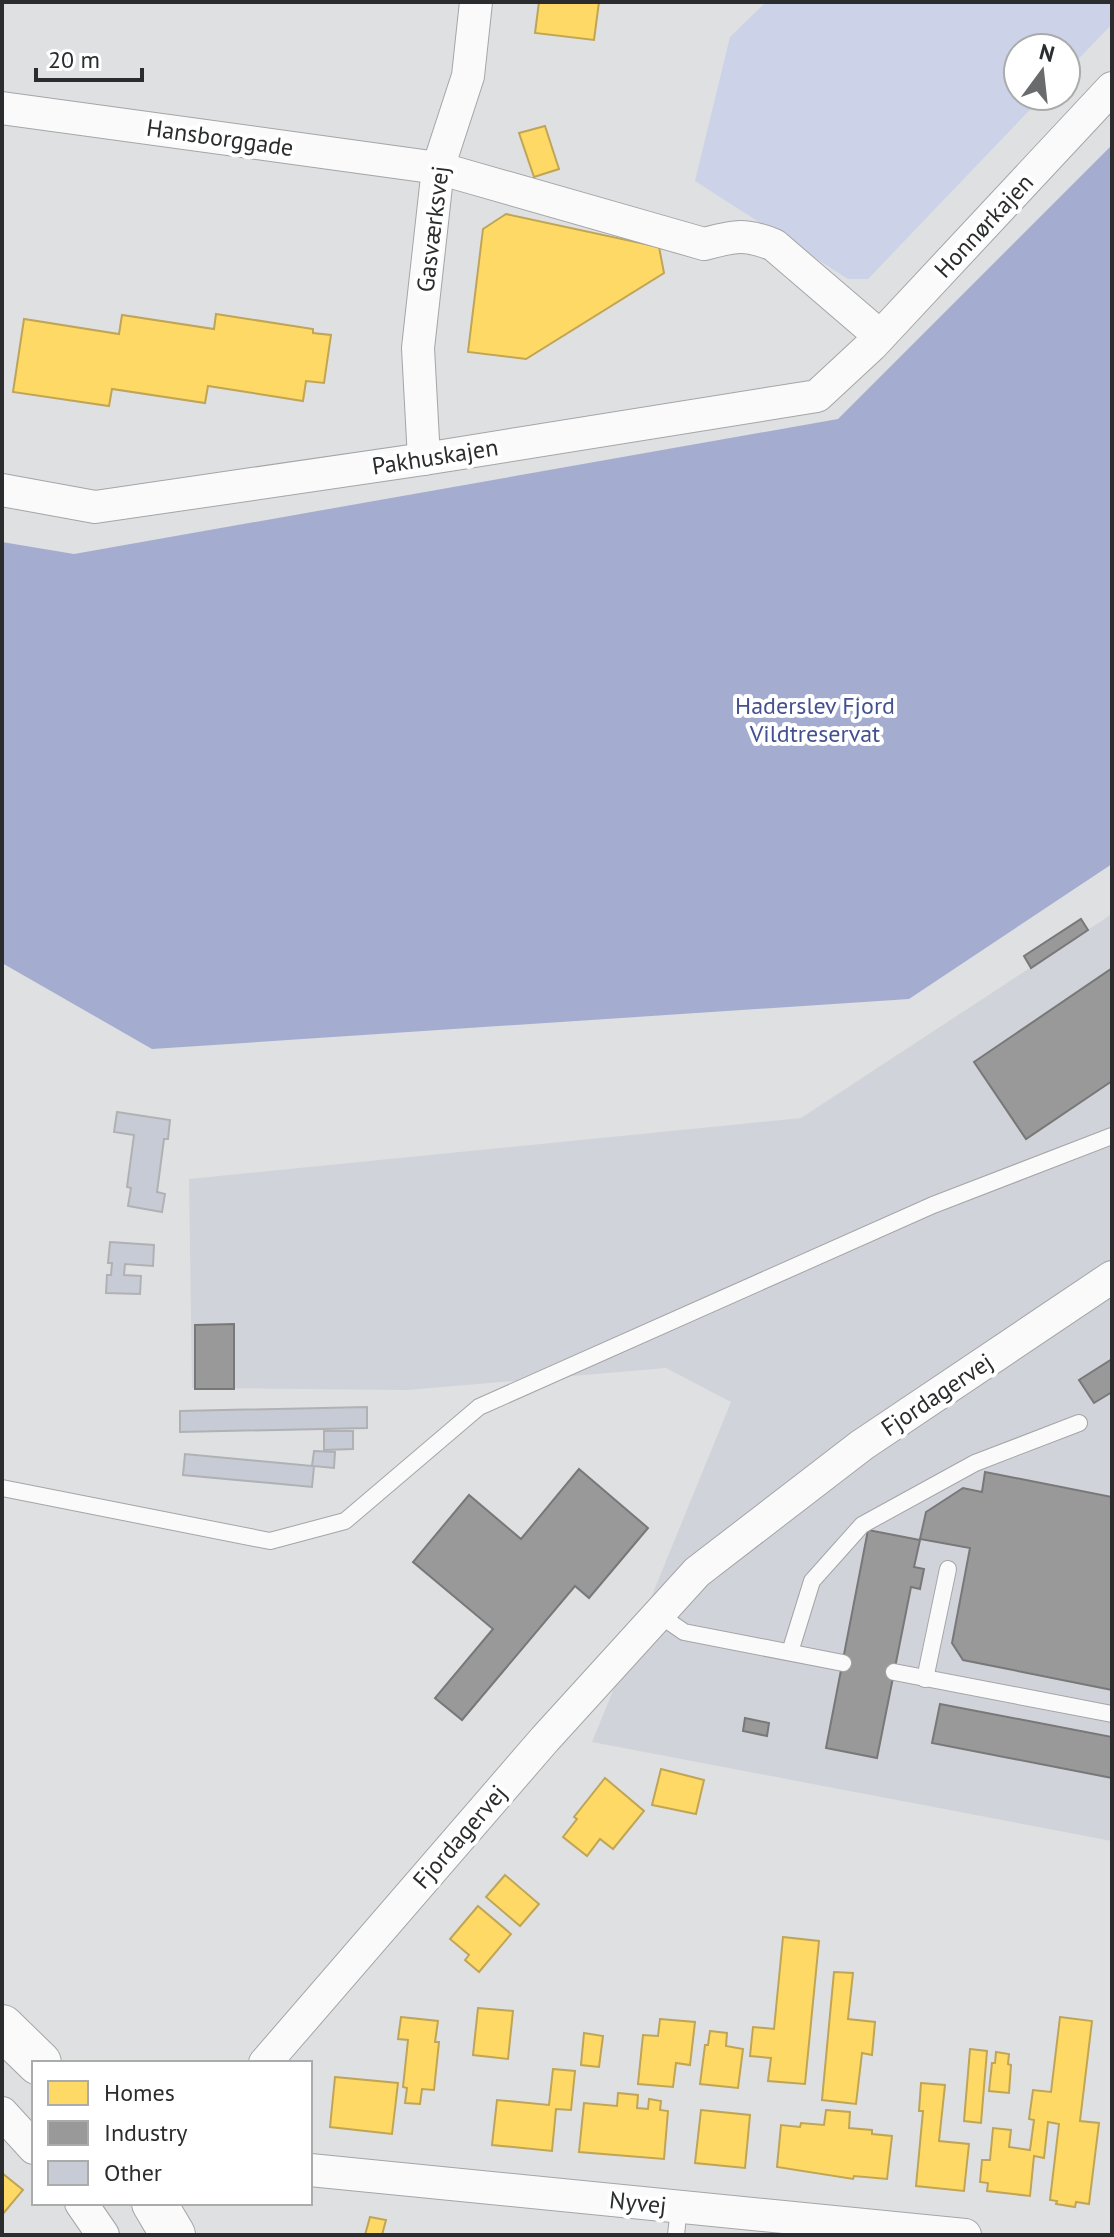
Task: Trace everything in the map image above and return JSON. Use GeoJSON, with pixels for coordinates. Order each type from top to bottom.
{"type":"FeatureCollection","features":[{"type":"Feature","properties":{"kind":"street","name":"Gasværksvej"},"geometry":{"type":"LineString","coordinates":[[424,459],[418,348],[438,168],[468,76],[476,2]]}},
{"type":"Feature","properties":{"kind":"street","name":"Honnørkajen"},"geometry":{"type":"LineString","coordinates":[[855,363],[1112,88]]}},
{"type":"Feature","properties":{"kind":"street","name":"Hansborggade"},"geometry":{"type":"LineString","coordinates":[[2,108],[438,168],[704,244],[733,237],[754,237],[774,245],[880,336]]}},
{"type":"Feature","properties":{"kind":"street","name":"Pakhuskajen"},"geometry":{"type":"LineString","coordinates":[[2,490],[95,507],[424,459],[817,396],[855,363]]}},
{"type":"Feature","properties":{"kind":"street","name":"Fjordagervej"},"geometry":{"type":"LineString","coordinates":[[267,2061],[545,1739],[697,1572],[862,1445],[1112,1277]]}},
{"type":"Feature","properties":{"kind":"street"},"geometry":{"type":"LineString","coordinates":[[2,2027],[37,2061]]}},
{"type":"Feature","properties":{"kind":"street"},"geometry":{"type":"LineString","coordinates":[[2,2113],[32,2146]]}},
{"type":"Feature","properties":{"kind":"street","name":"Nyvej"},"geometry":{"type":"LineString","coordinates":[[312,2170],[678,2221],[965,2235]]}},
{"type":"Feature","properties":{"kind":"street"},"geometry":{"type":"LineString","coordinates":[[82,2205],[103,2235]]}},
{"type":"Feature","properties":{"kind":"street"},"geometry":{"type":"LineString","coordinates":[[155,2205],[173,2235]]}},
{"type":"Feature","properties":{"kind":"lane"},"geometry":{"type":"LineString","coordinates":[[2,1488],[270,1541],[345,1521],[479,1407],[933,1205],[1112,1136]]}},
{"type":"Feature","properties":{"kind":"lane"},"geometry":{"type":"LineString","coordinates":[[790,1652],[812,1581],[862,1525],[975,1463],[1079,1423]]}},
{"type":"Feature","properties":{"kind":"lane"},"geometry":{"type":"LineString","coordinates":[[925,1679],[948,1569]]}},
{"type":"Feature","properties":{"kind":"lane"},"geometry":{"type":"LineString","coordinates":[[658,1614],[684,1632],[843,1663]]}},
{"type":"Feature","properties":{"kind":"lane"},"geometry":{"type":"LineString","coordinates":[[894,1672],[1112,1714]]}},
{"type":"Feature","properties":{"kind":"shaded area"},"geometry":{"type":"Polygon","coordinates":[[[766,2],[1112,2],[1112,24],[1082,55],[1082,32],[1002,32],[1002,112],[1028,112],[868,279],[848,279],[695,181],[730,37],[766,2]]]}},
{"type":"Feature","properties":{"kind":"shaded area"},"geometry":{"type":"Polygon","coordinates":[[[1112,914],[1112,1841],[592,1742],[731,1402],[666,1368],[407,1390],[192,1388],[189,1179],[801,1118],[1112,914]]]}},
{"type":"Feature","properties":{"kind":"water","name":"Haderslev Fjord Vildtreservat"},"geometry":{"type":"Polygon","coordinates":[[[1112,145],[1112,864],[909,999],[152,1049],[2,963],[2,542],[74,554],[838,419],[1112,145]]]}},
{"type":"Feature","properties":{"kind":"building: Homes"},"geometry":{"type":"Polygon","coordinates":[[[539,2],[599,2],[594,40],[535,33],[539,2]]]}},
{"type":"Feature","properties":{"kind":"building: Homes"},"geometry":{"type":"Polygon","coordinates":[[[545,126],[559,169],[534,177],[519,133],[545,126]]]}},
{"type":"Feature","properties":{"kind":"building: Homes"},"geometry":{"type":"Polygon","coordinates":[[[506,214],[659,247],[664,273],[526,359],[468,352],[483,229],[506,214]]]}},
{"type":"Feature","properties":{"kind":"building: Homes"},"geometry":{"type":"Polygon","coordinates":[[[216,314],[313,329],[313,333],[331,335],[324,383],[306,381],[303,401],[208,386],[205,403],[112,389],[109,406],[13,392],[24,319],[119,334],[122,315],[214,329],[216,314]]]}},
{"type":"Feature","properties":{"kind":"building: Homes"},"geometry":{"type":"Polygon","coordinates":[[[661,1769],[704,1780],[696,1814],[652,1805],[661,1769]]]}},
{"type":"Feature","properties":{"kind":"building: Homes"},"geometry":{"type":"Polygon","coordinates":[[[605,1778],[644,1811],[613,1849],[600,1839],[587,1856],[563,1837],[577,1819],[574,1817],[605,1778]]]}},
{"type":"Feature","properties":{"kind":"building: Homes"},"geometry":{"type":"Polygon","coordinates":[[[505,1875],[539,1904],[520,1926],[486,1897],[505,1875]]]}},
{"type":"Feature","properties":{"kind":"building: Homes"},"geometry":{"type":"Polygon","coordinates":[[[478,1906],[511,1934],[479,1972],[465,1960],[469,1955],[450,1939],[478,1906]]]}},
{"type":"Feature","properties":{"kind":"building: Homes"},"geometry":{"type":"Polygon","coordinates":[[[783,1937],[819,1941],[805,2084],[768,2081],[771,2058],[750,2056],[753,2027],[774,2029],[783,1937]]]}},
{"type":"Feature","properties":{"kind":"building: Homes"},"geometry":{"type":"Polygon","coordinates":[[[834,1972],[853,1973],[848,2019],[875,2022],[872,2055],[862,2053],[856,2104],[822,2100],[834,1972]]]}},
{"type":"Feature","properties":{"kind":"building: Homes"},"geometry":{"type":"Polygon","coordinates":[[[478,2008],[513,2011],[508,2059],[473,2055],[478,2008]]]}},
{"type":"Feature","properties":{"kind":"building: Homes"},"geometry":{"type":"Polygon","coordinates":[[[401,2017],[438,2021],[434,2090],[422,2089],[420,2104],[405,2103],[407,2088],[403,2087],[408,2040],[398,2039],[401,2017]]]}},
{"type":"Feature","properties":{"kind":"building: Homes"},"geometry":{"type":"Polygon","coordinates":[[[1060,2017],[1092,2021],[1080,2121],[1099,2123],[1089,2204],[1076,2202],[1075,2207],[1050,2200],[1059,2124],[1048,2122],[1044,2158],[1034,2156],[1030,2196],[987,2191],[988,2183],[980,2182],[982,2160],[990,2160],[993,2128],[1011,2130],[1009,2147],[1030,2150],[1034,2120],[1029,2119],[1033,2090],[1051,2092],[1060,2017]]]}},
{"type":"Feature","properties":{"kind":"building: Homes"},"geometry":{"type":"Polygon","coordinates":[[[660,2019],[695,2022],[690,2065],[676,2063],[673,2087],[638,2084],[643,2035],[658,2036],[660,2019]]]}},
{"type":"Feature","properties":{"kind":"building: Homes"},"geometry":{"type":"Polygon","coordinates":[[[710,2031],[727,2033],[726,2046],[743,2049],[738,2088],[700,2084],[710,2031]]]}},
{"type":"Feature","properties":{"kind":"building: Homes"},"geometry":{"type":"Polygon","coordinates":[[[584,2033],[603,2036],[599,2067],[581,2065],[584,2033]]]}},
{"type":"Feature","properties":{"kind":"building: Homes"},"geometry":{"type":"Polygon","coordinates":[[[970,2049],[987,2051],[981,2123],[964,2121],[970,2049]]]}},
{"type":"Feature","properties":{"kind":"building: Homes"},"geometry":{"type":"Polygon","coordinates":[[[996,2052],[1009,2054],[1009,2093],[989,2091],[996,2052]]]}},
{"type":"Feature","properties":{"kind":"building: Homes"},"geometry":{"type":"Polygon","coordinates":[[[553,2069],[575,2071],[571,2110],[556,2109],[552,2151],[492,2145],[497,2100],[549,2105],[553,2069]]]}},
{"type":"Feature","properties":{"kind":"building: Homes"},"geometry":{"type":"Polygon","coordinates":[[[335,2077],[398,2083],[392,2134],[330,2127],[335,2077]]]}},
{"type":"Feature","properties":{"kind":"building: Homes"},"geometry":{"type":"Polygon","coordinates":[[[921,2083],[945,2085],[939,2141],[969,2144],[964,2191],[916,2186],[923,2111],[919,2111],[921,2083]]]}},
{"type":"Feature","properties":{"kind":"building: Homes"},"geometry":{"type":"Polygon","coordinates":[[[618,2093],[638,2095],[637,2108],[648,2109],[649,2099],[661,2101],[660,2110],[668,2111],[664,2159],[579,2152],[584,2103],[617,2106],[618,2093]]]}},
{"type":"Feature","properties":{"kind":"building: Homes"},"geometry":{"type":"Polygon","coordinates":[[[701,2110],[750,2115],[745,2168],[695,2163],[701,2110]]]}},
{"type":"Feature","properties":{"kind":"building: Homes"},"geometry":{"type":"Polygon","coordinates":[[[826,2110],[850,2112],[849,2128],[892,2136],[887,2179],[854,2176],[853,2179],[777,2167],[781,2125],[824,2125],[826,2110]]]}},
{"type":"Feature","properties":{"kind":"building: Homes"},"geometry":{"type":"Polygon","coordinates":[[[2,2173],[23,2190],[2,2215],[2,2173]]]}},
{"type":"Feature","properties":{"kind":"building: Homes"},"geometry":{"type":"Polygon","coordinates":[[[370,2217],[386,2220],[382,2235],[365,2235],[370,2217]]]}},
{"type":"Feature","properties":{"kind":"building: Industry"},"geometry":{"type":"Polygon","coordinates":[[[1081,919],[1088,930],[1031,968],[1024,956],[1081,919]]]}},
{"type":"Feature","properties":{"kind":"building: Industry"},"geometry":{"type":"Polygon","coordinates":[[[1111,969],[1112,1081],[1026,1139],[974,1062],[1111,969]]]}},
{"type":"Feature","properties":{"kind":"building: Industry"},"geometry":{"type":"Polygon","coordinates":[[[234,1324],[234,1389],[195,1389],[195,1325],[234,1324]]]}},
{"type":"Feature","properties":{"kind":"building: Industry"},"geometry":{"type":"Polygon","coordinates":[[[1112,1359],[1112,1392],[1094,1403],[1079,1380],[1112,1359]]]}},
{"type":"Feature","properties":{"kind":"building: Industry"},"geometry":{"type":"Polygon","coordinates":[[[579,1469],[648,1528],[589,1598],[575,1586],[462,1720],[435,1698],[493,1629],[413,1562],[469,1495],[521,1539],[579,1469]]]}},
{"type":"Feature","properties":{"kind":"building: Industry"},"geometry":{"type":"Polygon","coordinates":[[[985,1472],[1112,1497],[1112,1690],[963,1660],[952,1643],[970,1548],[920,1539],[926,1512],[963,1488],[982,1492],[985,1472]]]}},
{"type":"Feature","properties":{"kind":"building: Industry"},"geometry":{"type":"Polygon","coordinates":[[[868,1530],[920,1540],[914,1567],[924,1569],[920,1589],[911,1587],[877,1758],[826,1748],[868,1530]]]}},
{"type":"Feature","properties":{"kind":"building: Industry"},"geometry":{"type":"Polygon","coordinates":[[[940,1704],[1112,1737],[1112,1778],[932,1743],[940,1704]]]}},
{"type":"Feature","properties":{"kind":"building: Industry"},"geometry":{"type":"Polygon","coordinates":[[[745,1718],[769,1723],[767,1736],[743,1731],[745,1718]]]}},
{"type":"Feature","properties":{"kind":"building: Other"},"geometry":{"type":"Polygon","coordinates":[[[117,1112],[170,1120],[168,1139],[164,1139],[157,1192],[165,1194],[162,1212],[128,1206],[131,1188],[127,1187],[134,1135],[114,1132],[117,1112]]]}},
{"type":"Feature","properties":{"kind":"building: Other"},"geometry":{"type":"Polygon","coordinates":[[[110,1242],[154,1245],[153,1266],[125,1264],[124,1275],[141,1276],[140,1294],[106,1293],[107,1275],[111,1275],[112,1263],[108,1263],[110,1242]]]}},
{"type":"Feature","properties":{"kind":"building: Other"},"geometry":{"type":"Polygon","coordinates":[[[367,1407],[367,1428],[180,1432],[180,1411],[367,1407]]]}},
{"type":"Feature","properties":{"kind":"building: Other"},"geometry":{"type":"Polygon","coordinates":[[[324,1431],[353,1431],[353,1449],[324,1450],[324,1431]]]}},
{"type":"Feature","properties":{"kind":"building: Other"},"geometry":{"type":"Polygon","coordinates":[[[314,1451],[335,1452],[334,1468],[314,1466],[312,1487],[183,1475],[185,1454],[312,1466],[314,1451]]]}}]}
